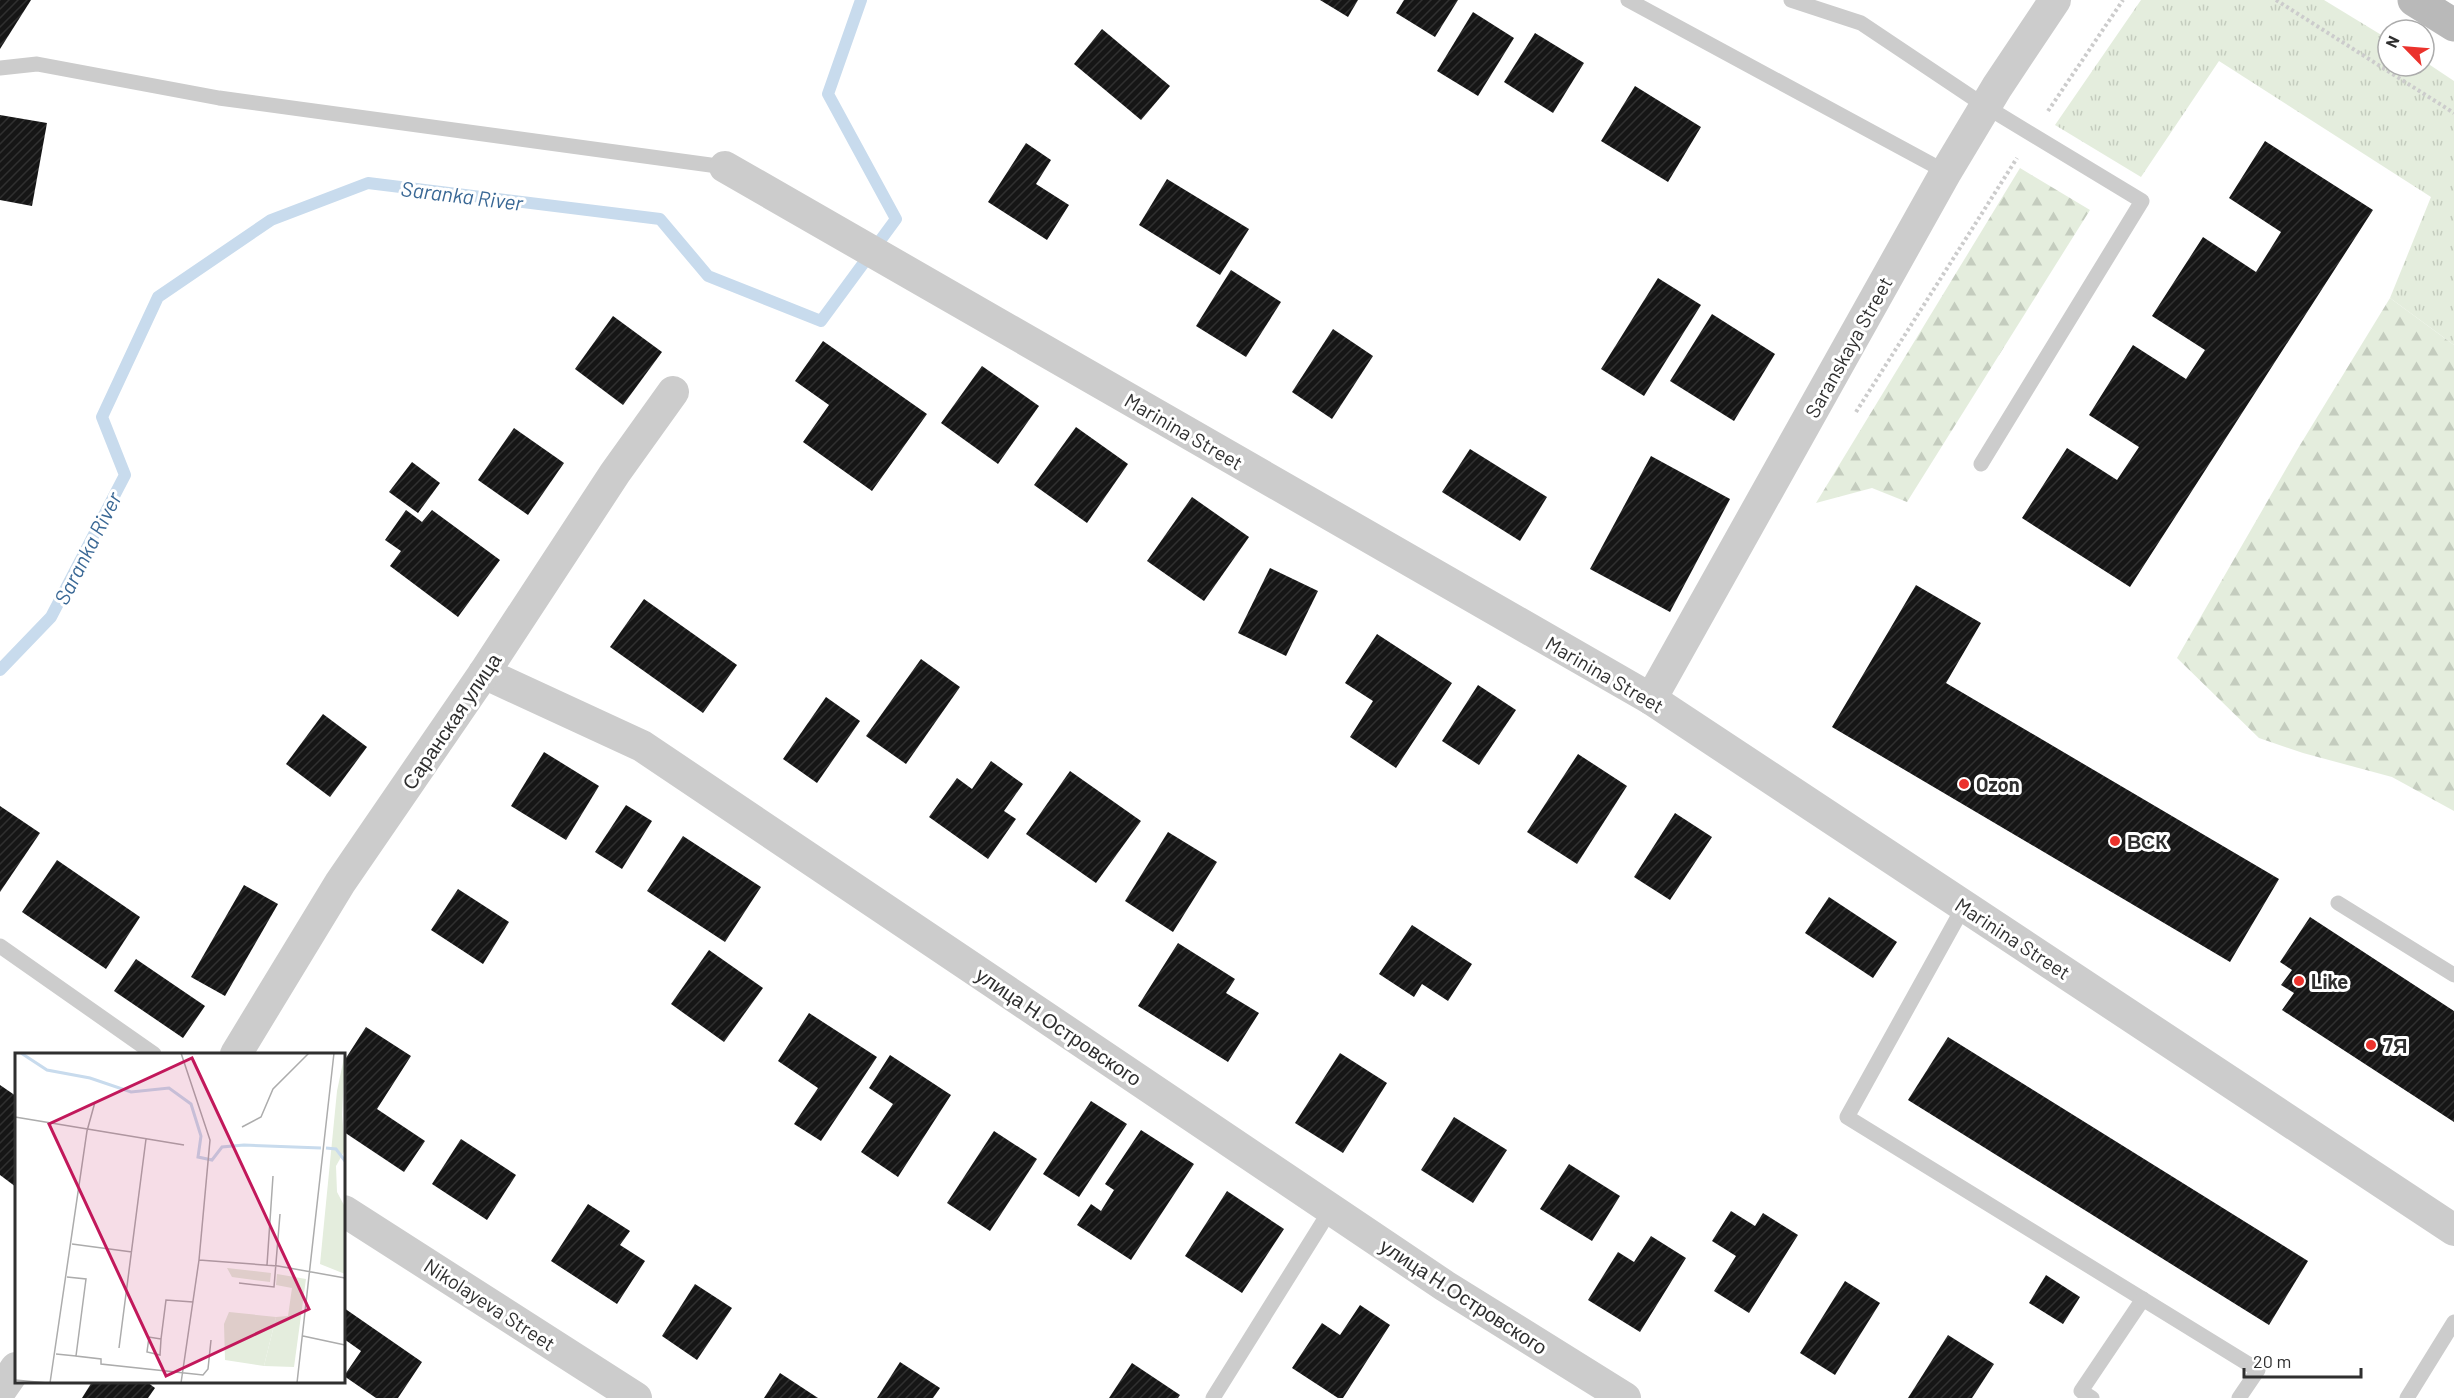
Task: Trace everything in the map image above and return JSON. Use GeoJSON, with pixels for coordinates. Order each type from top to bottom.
{"type":"FeatureCollection","features":[{"type":"Feature","properties":{"kind":"main road"},"geometry":{"type":"LineString","coordinates":[[2414,0],[2454,25]]}},
{"type":"Feature","properties":{"kind":"street","name":"Saranskaya Street"},"geometry":{"type":"LineString","coordinates":[[1651,699],[1946,172],[1985,106],[2055,0]]}},
{"type":"Feature","properties":{"kind":"street","name":"Marinina Street"},"geometry":{"type":"LineString","coordinates":[[725,167],[1651,699],[2454,1230]]}},
{"type":"Feature","properties":{"kind":"street","name":"Саранская улица"},"geometry":{"type":"LineString","coordinates":[[237,1053],[340,883],[615,473],[674,392]]}},
{"type":"Feature","properties":{"kind":"street","name":"улица Н.Островского"},"geometry":{"type":"LineString","coordinates":[[483,673],[642,746],[1445,1286],[1625,1398]]}},
{"type":"Feature","properties":{"kind":"street","name":"Nikolayeva Street"},"geometry":{"type":"LineString","coordinates":[[345,1212],[636,1398]]}},
{"type":"Feature","properties":{"kind":"street"},"geometry":{"type":"LineString","coordinates":[[0,1391],[15,1369]]}},
{"type":"Feature","properties":{"kind":"lane"},"geometry":{"type":"LineString","coordinates":[[1628,0],[1946,172]]}},
{"type":"Feature","properties":{"kind":"lane"},"geometry":{"type":"LineString","coordinates":[[1791,0],[1861,23],[1985,106],[2142,201],[1981,464]]}},
{"type":"Feature","properties":{"kind":"lane"},"geometry":{"type":"LineString","coordinates":[[0,68],[37,64],[219,98],[725,167]]}},
{"type":"Feature","properties":{"kind":"lane"},"geometry":{"type":"LineString","coordinates":[[2338,903],[2454,975]]}},
{"type":"Feature","properties":{"kind":"lane"},"geometry":{"type":"LineString","coordinates":[[1964,906],[1846,1117],[2258,1370],[2239,1398]]}},
{"type":"Feature","properties":{"kind":"lane"},"geometry":{"type":"LineString","coordinates":[[0,946],[153,1053]]}},
{"type":"Feature","properties":{"kind":"lane"},"geometry":{"type":"LineString","coordinates":[[1213,1398],[1331,1209]]}},
{"type":"Feature","properties":{"kind":"lane"},"geometry":{"type":"LineString","coordinates":[[2092,1398],[2081,1391],[2143,1299]]}},
{"type":"Feature","properties":{"kind":"lane"},"geometry":{"type":"LineString","coordinates":[[2407,1398],[2454,1322]]}},
{"type":"Feature","properties":{"kind":"path"},"geometry":{"type":"LineString","coordinates":[[1853,417],[2032,134],[2123,0]]}},
{"type":"Feature","properties":{"kind":"path"},"geometry":{"type":"LineString","coordinates":[[2276,0],[2454,113]]}},
{"type":"Feature","properties":{"kind":"green space"},"geometry":{"type":"Polygon","coordinates":[[[2141,0],[2324,0],[2376,32],[2376,78],[2436,78],[2436,69],[2454,81],[2454,345],[2390,298],[2431,197],[2219,61],[2141,177],[2055,125],[2141,0]]]}},
{"type":"Feature","properties":{"kind":"green space"},"geometry":{"type":"Polygon","coordinates":[[[2020,168],[2090,210],[1907,502],[1872,488],[1816,503],[2020,168]]]}},
{"type":"Feature","properties":{"kind":"green space"},"geometry":{"type":"Polygon","coordinates":[[[2390,298],[2454,345],[2454,811],[2392,777],[2303,753],[2259,738],[2177,658],[2297,450],[2390,298]]]}},
{"type":"Feature","properties":{"kind":"building"},"geometry":{"type":"Polygon","coordinates":[[[0,0],[31,0],[0,49],[0,0]]]}},
{"type":"Feature","properties":{"kind":"building"},"geometry":{"type":"Polygon","coordinates":[[[1320,0],[1358,0],[1348,17],[1320,0]]]}},
{"type":"Feature","properties":{"kind":"building"},"geometry":{"type":"Polygon","coordinates":[[[1404,0],[1458,0],[1435,37],[1396,13],[1404,0]]]}},
{"type":"Feature","properties":{"kind":"building"},"geometry":{"type":"Polygon","coordinates":[[[1473,12],[1514,38],[1478,96],[1437,71],[1473,12]]]}},
{"type":"Feature","properties":{"kind":"building"},"geometry":{"type":"Polygon","coordinates":[[[1102,29],[1170,86],[1141,120],[1074,64],[1102,29]]]}},
{"type":"Feature","properties":{"kind":"building"},"geometry":{"type":"Polygon","coordinates":[[[1535,33],[1584,63],[1553,113],[1504,82],[1535,33]]]}},
{"type":"Feature","properties":{"kind":"building"},"geometry":{"type":"Polygon","coordinates":[[[1635,86],[1701,127],[1668,182],[1601,141],[1635,86]]]}},
{"type":"Feature","properties":{"kind":"building"},"geometry":{"type":"Polygon","coordinates":[[[0,115],[47,123],[32,206],[0,200],[0,115]]]}},
{"type":"Feature","properties":{"kind":"building"},"geometry":{"type":"Polygon","coordinates":[[[2265,141],[2373,210],[2130,587],[2022,518],[2067,448],[2117,480],[2139,447],[2089,415],[2133,345],[2186,379],[2205,350],[2152,316],[2203,237],[2256,272],[2281,232],[2229,198],[2265,141]]]}},
{"type":"Feature","properties":{"kind":"building"},"geometry":{"type":"Polygon","coordinates":[[[1026,143],[1051,160],[1036,184],[1069,205],[1047,240],[988,202],[1026,143]]]}},
{"type":"Feature","properties":{"kind":"building"},"geometry":{"type":"Polygon","coordinates":[[[1167,179],[1249,229],[1220,275],[1139,225],[1167,179]]]}},
{"type":"Feature","properties":{"kind":"building"},"geometry":{"type":"Polygon","coordinates":[[[1231,270],[1281,302],[1246,357],[1196,326],[1231,270]]]}},
{"type":"Feature","properties":{"kind":"building"},"geometry":{"type":"Polygon","coordinates":[[[1658,278],[1701,305],[1644,396],[1601,369],[1658,278]]]}},
{"type":"Feature","properties":{"kind":"building"},"geometry":{"type":"Polygon","coordinates":[[[1712,314],[1775,354],[1734,421],[1670,381],[1712,314]]]}},
{"type":"Feature","properties":{"kind":"building"},"geometry":{"type":"Polygon","coordinates":[[[613,316],[662,352],[623,405],[575,369],[613,316]]]}},
{"type":"Feature","properties":{"kind":"building"},"geometry":{"type":"Polygon","coordinates":[[[1333,329],[1373,356],[1332,419],[1292,392],[1333,329]]]}},
{"type":"Feature","properties":{"kind":"building"},"geometry":{"type":"Polygon","coordinates":[[[823,341],[927,414],[872,491],[803,442],[829,405],[795,381],[823,341]]]}},
{"type":"Feature","properties":{"kind":"building"},"geometry":{"type":"Polygon","coordinates":[[[982,366],[1039,406],[998,464],[941,423],[982,366]]]}},
{"type":"Feature","properties":{"kind":"building"},"geometry":{"type":"Polygon","coordinates":[[[1076,427],[1128,464],[1087,523],[1034,485],[1076,427]]]}},
{"type":"Feature","properties":{"kind":"building"},"geometry":{"type":"Polygon","coordinates":[[[514,428],[564,463],[528,515],[478,480],[514,428]]]}},
{"type":"Feature","properties":{"kind":"building"},"geometry":{"type":"Polygon","coordinates":[[[1470,449],[1547,497],[1520,541],[1442,492],[1470,449]]]}},
{"type":"Feature","properties":{"kind":"building"},"geometry":{"type":"Polygon","coordinates":[[[1651,456],[1730,499],[1670,612],[1590,569],[1651,456]]]}},
{"type":"Feature","properties":{"kind":"building"},"geometry":{"type":"Polygon","coordinates":[[[412,462],[440,483],[418,513],[389,492],[412,462]]]}},
{"type":"Feature","properties":{"kind":"building"},"geometry":{"type":"Polygon","coordinates":[[[1192,497],[1249,537],[1204,601],[1147,561],[1192,497]]]}},
{"type":"Feature","properties":{"kind":"building"},"geometry":{"type":"Polygon","coordinates":[[[406,510],[422,522],[432,510],[500,560],[458,617],[390,566],[401,551],[385,540],[406,510]]]}},
{"type":"Feature","properties":{"kind":"building"},"geometry":{"type":"Polygon","coordinates":[[[1270,568],[1318,591],[1286,656],[1238,633],[1270,568]]]}},
{"type":"Feature","properties":{"kind":"building"},"geometry":{"type":"Polygon","coordinates":[[[1916,585],[1981,623],[1946,683],[2279,879],[2230,962],[1832,727],[1916,585]]]}},
{"type":"Feature","properties":{"kind":"building"},"geometry":{"type":"Polygon","coordinates":[[[644,599],[737,665],[703,713],[610,647],[644,599]]]}},
{"type":"Feature","properties":{"kind":"building"},"geometry":{"type":"Polygon","coordinates":[[[1377,634],[1452,683],[1396,768],[1350,737],[1373,701],[1345,683],[1377,634]]]}},
{"type":"Feature","properties":{"kind":"building"},"geometry":{"type":"Polygon","coordinates":[[[921,659],[960,687],[906,764],[866,736],[921,659]]]}},
{"type":"Feature","properties":{"kind":"building"},"geometry":{"type":"Polygon","coordinates":[[[1478,685],[1516,710],[1479,765],[1442,741],[1478,685]]]}},
{"type":"Feature","properties":{"kind":"building"},"geometry":{"type":"Polygon","coordinates":[[[826,697],[860,721],[817,783],[783,759],[826,697]]]}},
{"type":"Feature","properties":{"kind":"building"},"geometry":{"type":"Polygon","coordinates":[[[323,714],[367,747],[330,797],[286,764],[323,714]]]}},
{"type":"Feature","properties":{"kind":"building"},"geometry":{"type":"Polygon","coordinates":[[[544,752],[599,786],[566,840],[511,806],[544,752]]]}},
{"type":"Feature","properties":{"kind":"building"},"geometry":{"type":"Polygon","coordinates":[[[1578,754],[1627,786],[1577,864],[1527,832],[1578,754]]]}},
{"type":"Feature","properties":{"kind":"building"},"geometry":{"type":"Polygon","coordinates":[[[991,761],[1023,784],[1004,811],[1016,819],[988,859],[929,817],[957,778],[972,789],[991,761]]]}},
{"type":"Feature","properties":{"kind":"building"},"geometry":{"type":"Polygon","coordinates":[[[1070,771],[1141,821],[1096,883],[1026,834],[1070,771]]]}},
{"type":"Feature","properties":{"kind":"building"},"geometry":{"type":"Polygon","coordinates":[[[626,805],[652,821],[622,869],[595,852],[626,805]]]}},
{"type":"Feature","properties":{"kind":"building"},"geometry":{"type":"Polygon","coordinates":[[[0,806],[40,833],[0,892],[0,806]]]}},
{"type":"Feature","properties":{"kind":"building"},"geometry":{"type":"Polygon","coordinates":[[[1675,813],[1712,837],[1670,900],[1634,877],[1675,813]]]}},
{"type":"Feature","properties":{"kind":"building"},"geometry":{"type":"Polygon","coordinates":[[[1168,832],[1217,862],[1173,932],[1125,901],[1168,832]]]}},
{"type":"Feature","properties":{"kind":"building"},"geometry":{"type":"Polygon","coordinates":[[[683,836],[761,887],[725,942],[647,891],[683,836]]]}},
{"type":"Feature","properties":{"kind":"building"},"geometry":{"type":"Polygon","coordinates":[[[57,860],[140,917],[106,969],[22,912],[57,860]]]}},
{"type":"Feature","properties":{"kind":"building"},"geometry":{"type":"Polygon","coordinates":[[[244,885],[278,904],[225,996],[191,977],[244,885]]]}},
{"type":"Feature","properties":{"kind":"building"},"geometry":{"type":"Polygon","coordinates":[[[458,889],[509,922],[483,964],[431,930],[458,889]]]}},
{"type":"Feature","properties":{"kind":"building"},"geometry":{"type":"Polygon","coordinates":[[[1829,897],[1897,942],[1873,978],[1805,933],[1829,897]]]}},
{"type":"Feature","properties":{"kind":"building"},"geometry":{"type":"Polygon","coordinates":[[[2310,917],[2454,1011],[2454,1122],[2282,1010],[2294,993],[2281,985],[2292,970],[2280,962],[2310,917]]]}},
{"type":"Feature","properties":{"kind":"building"},"geometry":{"type":"Polygon","coordinates":[[[1412,925],[1472,964],[1448,1001],[1422,984],[1414,997],[1379,974],[1412,925]]]}},
{"type":"Feature","properties":{"kind":"building"},"geometry":{"type":"Polygon","coordinates":[[[1178,943],[1235,979],[1226,993],[1259,1013],[1228,1062],[1138,1006],[1178,943]]]}},
{"type":"Feature","properties":{"kind":"building"},"geometry":{"type":"Polygon","coordinates":[[[709,950],[763,988],[724,1042],[671,1004],[709,950]]]}},
{"type":"Feature","properties":{"kind":"building"},"geometry":{"type":"Polygon","coordinates":[[[136,959],[205,1006],[183,1038],[114,991],[136,959]]]}},
{"type":"Feature","properties":{"kind":"building"},"geometry":{"type":"Polygon","coordinates":[[[809,1013],[877,1057],[821,1141],[794,1124],[818,1088],[778,1061],[809,1013]]]}},
{"type":"Feature","properties":{"kind":"building"},"geometry":{"type":"Polygon","coordinates":[[[366,1027],[411,1056],[377,1109],[425,1141],[404,1172],[345,1133],[345,1059],[366,1027]]]}},
{"type":"Feature","properties":{"kind":"building"},"geometry":{"type":"Polygon","coordinates":[[[1948,1037],[2308,1261],[2269,1325],[1908,1100],[1948,1037]]]}},
{"type":"Feature","properties":{"kind":"building"},"geometry":{"type":"Polygon","coordinates":[[[1340,1053],[1387,1083],[1343,1153],[1295,1123],[1340,1053]]]}},
{"type":"Feature","properties":{"kind":"building"},"geometry":{"type":"Polygon","coordinates":[[[890,1055],[951,1095],[898,1177],[861,1152],[893,1104],[869,1088],[890,1055]]]}},
{"type":"Feature","properties":{"kind":"building"},"geometry":{"type":"Polygon","coordinates":[[[0,1085],[15,1095],[15,1186],[0,1175],[0,1085]]]}},
{"type":"Feature","properties":{"kind":"building"},"geometry":{"type":"Polygon","coordinates":[[[1091,1101],[1127,1124],[1079,1197],[1043,1174],[1091,1101]]]}},
{"type":"Feature","properties":{"kind":"building"},"geometry":{"type":"Polygon","coordinates":[[[1454,1117],[1507,1150],[1473,1203],[1421,1170],[1454,1117]]]}},
{"type":"Feature","properties":{"kind":"building"},"geometry":{"type":"Polygon","coordinates":[[[1141,1130],[1194,1164],[1131,1260],[1077,1225],[1091,1204],[1101,1211],[1114,1190],[1105,1184],[1141,1130]]]}},
{"type":"Feature","properties":{"kind":"building"},"geometry":{"type":"Polygon","coordinates":[[[994,1131],[1037,1159],[990,1231],[947,1203],[994,1131]]]}},
{"type":"Feature","properties":{"kind":"building"},"geometry":{"type":"Polygon","coordinates":[[[461,1139],[516,1175],[487,1220],[432,1184],[461,1139]]]}},
{"type":"Feature","properties":{"kind":"building"},"geometry":{"type":"Polygon","coordinates":[[[1569,1164],[1620,1196],[1592,1241],[1540,1209],[1569,1164]]]}},
{"type":"Feature","properties":{"kind":"building"},"geometry":{"type":"Polygon","coordinates":[[[1227,1191],[1284,1229],[1242,1293],[1185,1256],[1227,1191]]]}},
{"type":"Feature","properties":{"kind":"building"},"geometry":{"type":"Polygon","coordinates":[[[588,1204],[630,1231],[620,1245],[645,1261],[617,1304],[551,1261],[588,1204]]]}},
{"type":"Feature","properties":{"kind":"building"},"geometry":{"type":"Polygon","coordinates":[[[1731,1211],[1755,1226],[1763,1213],[1798,1235],[1749,1313],[1714,1291],[1736,1256],[1712,1241],[1731,1211]]]}},
{"type":"Feature","properties":{"kind":"building"},"geometry":{"type":"Polygon","coordinates":[[[1651,1236],[1686,1258],[1640,1332],[1588,1300],[1618,1252],[1634,1262],[1651,1236]]]}},
{"type":"Feature","properties":{"kind":"building"},"geometry":{"type":"Polygon","coordinates":[[[2046,1275],[2080,1297],[2063,1324],[2029,1303],[2046,1275]]]}},
{"type":"Feature","properties":{"kind":"building"},"geometry":{"type":"Polygon","coordinates":[[[1845,1281],[1880,1303],[1835,1375],[1800,1353],[1845,1281]]]}},
{"type":"Feature","properties":{"kind":"building"},"geometry":{"type":"Polygon","coordinates":[[[695,1284],[732,1308],[697,1360],[662,1336],[695,1284]]]}},
{"type":"Feature","properties":{"kind":"building"},"geometry":{"type":"Polygon","coordinates":[[[1360,1305],[1390,1325],[1343,1398],[1338,1398],[1292,1368],[1322,1323],[1340,1335],[1360,1305]]]}},
{"type":"Feature","properties":{"kind":"building"},"geometry":{"type":"Polygon","coordinates":[[[345,1309],[422,1362],[398,1398],[376,1398],[345,1377],[361,1351],[345,1340],[345,1309]]]}},
{"type":"Feature","properties":{"kind":"building"},"geometry":{"type":"Polygon","coordinates":[[[1948,1335],[1994,1364],[1972,1398],[1908,1398],[1948,1335]]]}},
{"type":"Feature","properties":{"kind":"building"},"geometry":{"type":"Polygon","coordinates":[[[900,1362],[940,1388],[933,1398],[877,1398],[900,1362]]]}},
{"type":"Feature","properties":{"kind":"building"},"geometry":{"type":"Polygon","coordinates":[[[1132,1363],[1180,1395],[1178,1398],[1109,1398],[1132,1363]]]}},
{"type":"Feature","properties":{"kind":"building"},"geometry":{"type":"Polygon","coordinates":[[[780,1373],[818,1398],[764,1398],[780,1373]]]}},
{"type":"Feature","properties":{"kind":"building"},"geometry":{"type":"Polygon","coordinates":[[[91,1383],[148,1383],[155,1388],[148,1398],[82,1398],[91,1383]]]}},
{"type":"Feature","properties":{"kind":"waterway","name":"Saranka River"},"geometry":{"type":"LineString","coordinates":[[0,670],[51,617],[125,475],[102,417],[158,297],[271,220],[368,183],[660,219],[708,276],[821,321],[896,219],[828,94],[861,0]]}},
{"type":"Feature","properties":{"kind":"place","name":"Ozon"},"geometry":{"type":"Point","coordinates":[1964,784]}},
{"type":"Feature","properties":{"kind":"place","name":"ВСК"},"geometry":{"type":"Point","coordinates":[2115,841]}},
{"type":"Feature","properties":{"kind":"place","name":"Like"},"geometry":{"type":"Point","coordinates":[2299,981]}},
{"type":"Feature","properties":{"kind":"place","name":"7Я"},"geometry":{"type":"Point","coordinates":[2371,1045]}}]}
